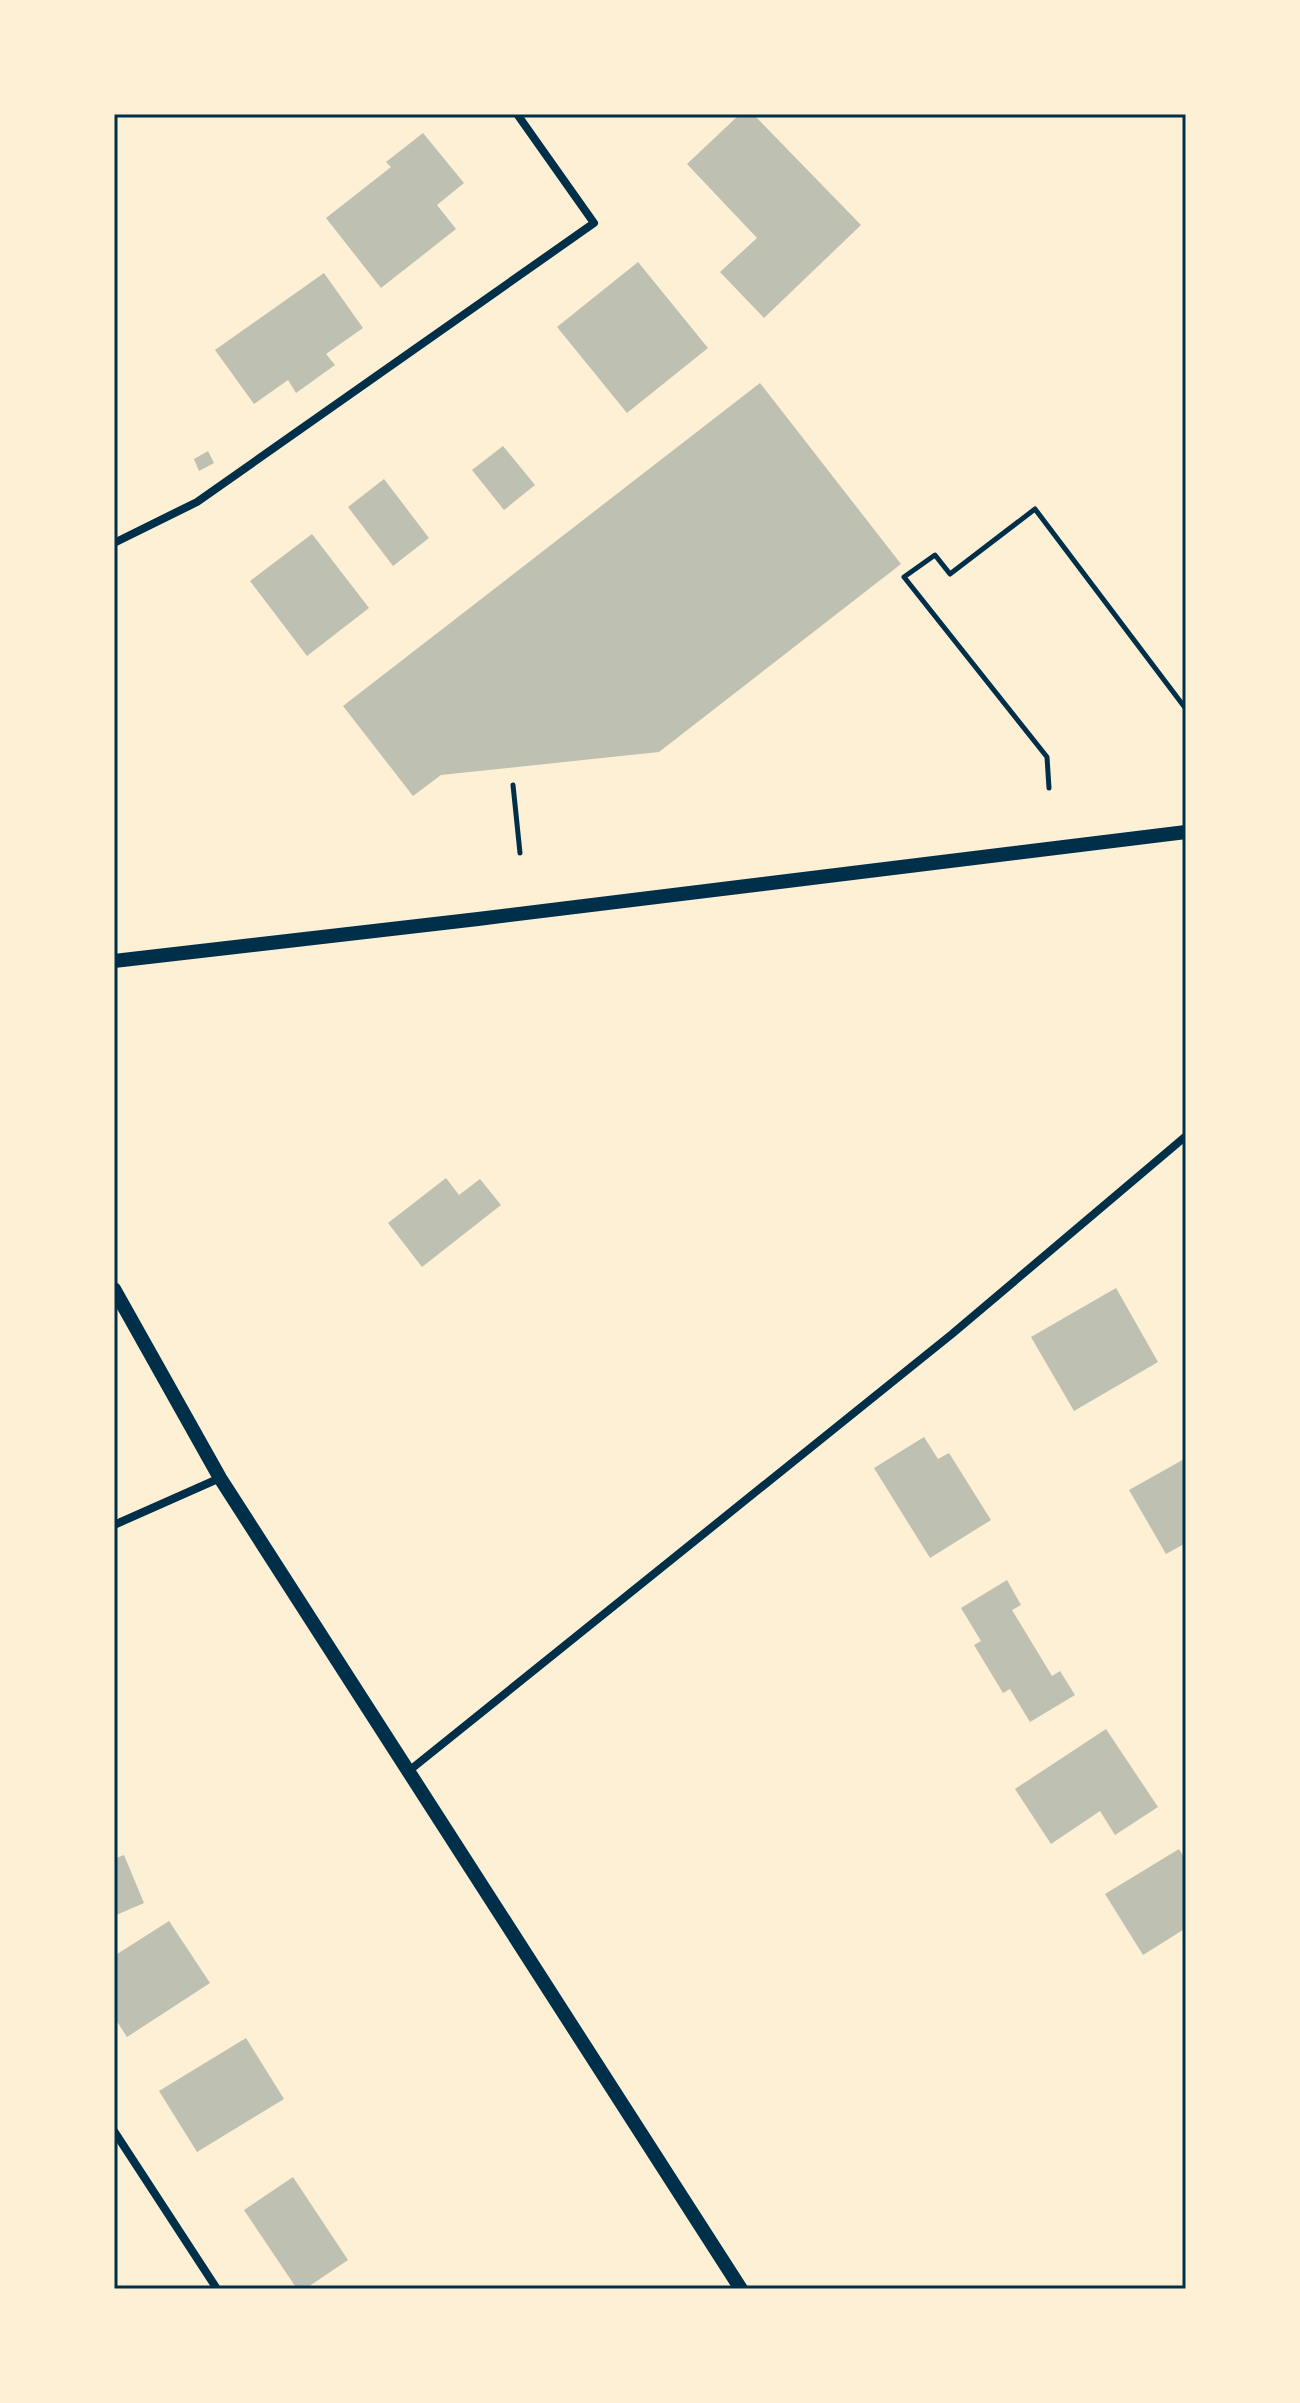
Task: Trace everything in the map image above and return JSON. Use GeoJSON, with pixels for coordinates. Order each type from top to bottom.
{"type":"FeatureCollection","features":[{"type":"Feature","properties":{"kind":"street"},"geometry":{"type":"LineString","coordinates":[[114,543],[197,502],[594,223],[517,114]]}},
{"type":"Feature","properties":{"kind":"street"},"geometry":{"type":"LineString","coordinates":[[114,961],[1186,832]]}},
{"type":"Feature","properties":{"kind":"street"},"geometry":{"type":"LineString","coordinates":[[410,1770],[952,1334],[1186,1136]]}},
{"type":"Feature","properties":{"kind":"street"},"geometry":{"type":"LineString","coordinates":[[114,1289],[220,1478],[741,2289]]}},
{"type":"Feature","properties":{"kind":"street"},"geometry":{"type":"LineString","coordinates":[[114,1525],[220,1478]]}},
{"type":"Feature","properties":{"kind":"street"},"geometry":{"type":"LineString","coordinates":[[114,2131],[217,2289]]}},
{"type":"Feature","properties":{"kind":"path"},"geometry":{"type":"LineString","coordinates":[[1049,788],[1047,757],[904,577],[935,555],[950,574],[1035,509],[1186,709]]}},
{"type":"Feature","properties":{"kind":"path"},"geometry":{"type":"LineString","coordinates":[[513,785],[520,853]]}},
{"type":"Feature","properties":{"kind":"building"},"geometry":{"type":"Polygon","coordinates":[[[740,114],[753,114],[861,225],[764,318],[720,272],[757,238],[687,164],[740,114]]]}},
{"type":"Feature","properties":{"kind":"building"},"geometry":{"type":"Polygon","coordinates":[[[423,133],[464,183],[437,205],[456,229],[381,288],[326,218],[391,167],[386,162],[423,133]]]}},
{"type":"Feature","properties":{"kind":"building"},"geometry":{"type":"Polygon","coordinates":[[[638,262],[708,348],[627,413],[557,327],[638,262]]]}},
{"type":"Feature","properties":{"kind":"building"},"geometry":{"type":"Polygon","coordinates":[[[324,273],[363,328],[326,354],[335,365],[296,393],[288,380],[254,404],[215,350],[324,273]]]}},
{"type":"Feature","properties":{"kind":"building"},"geometry":{"type":"Polygon","coordinates":[[[760,383],[901,564],[659,752],[441,775],[413,796],[343,706],[760,383]]]}},
{"type":"Feature","properties":{"kind":"building"},"geometry":{"type":"Polygon","coordinates":[[[503,446],[535,485],[504,510],[472,470],[503,446]]]}},
{"type":"Feature","properties":{"kind":"building"},"geometry":{"type":"Polygon","coordinates":[[[208,451],[214,463],[199,471],[194,459],[208,451]]]}},
{"type":"Feature","properties":{"kind":"building"},"geometry":{"type":"Polygon","coordinates":[[[384,479],[429,538],[393,566],[348,507],[384,479]]]}},
{"type":"Feature","properties":{"kind":"building"},"geometry":{"type":"Polygon","coordinates":[[[312,534],[369,608],[307,656],[250,581],[312,534]]]}},
{"type":"Feature","properties":{"kind":"building"},"geometry":{"type":"Polygon","coordinates":[[[446,1178],[459,1195],[480,1179],[501,1205],[422,1267],[388,1223],[446,1178]]]}},
{"type":"Feature","properties":{"kind":"building"},"geometry":{"type":"Polygon","coordinates":[[[1116,1288],[1158,1362],[1074,1411],[1031,1337],[1116,1288]]]}},
{"type":"Feature","properties":{"kind":"building"},"geometry":{"type":"Polygon","coordinates":[[[924,1437],[938,1459],[949,1453],[991,1520],[930,1558],[874,1468],[924,1437]]]}},
{"type":"Feature","properties":{"kind":"building"},"geometry":{"type":"Polygon","coordinates":[[[1186,1458],[1186,1543],[1166,1554],[1129,1490],[1186,1458]]]}},
{"type":"Feature","properties":{"kind":"building"},"geometry":{"type":"Polygon","coordinates":[[[1007,1580],[1021,1605],[1012,1610],[1052,1676],[1060,1671],[1075,1695],[1030,1722],[1010,1689],[1003,1693],[974,1645],[981,1641],[961,1608],[1007,1580]]]}},
{"type":"Feature","properties":{"kind":"building"},"geometry":{"type":"Polygon","coordinates":[[[1106,1729],[1158,1807],[1115,1835],[1100,1811],[1051,1844],[1015,1789],[1106,1729]]]}},
{"type":"Feature","properties":{"kind":"building"},"geometry":{"type":"Polygon","coordinates":[[[1179,1849],[1186,1861],[1186,1928],[1143,1955],[1105,1894],[1179,1849]]]}},
{"type":"Feature","properties":{"kind":"building"},"geometry":{"type":"Polygon","coordinates":[[[124,1855],[144,1903],[114,1916],[114,1859],[124,1855]]]}},
{"type":"Feature","properties":{"kind":"building"},"geometry":{"type":"Polygon","coordinates":[[[169,1921],[210,1983],[127,2037],[114,2017],[114,1956],[169,1921]]]}},
{"type":"Feature","properties":{"kind":"building"},"geometry":{"type":"Polygon","coordinates":[[[246,2038],[284,2099],[197,2152],[159,2091],[246,2038]]]}},
{"type":"Feature","properties":{"kind":"building"},"geometry":{"type":"Polygon","coordinates":[[[293,2177],[348,2260],[305,2289],[297,2289],[244,2210],[293,2177]]]}}]}
